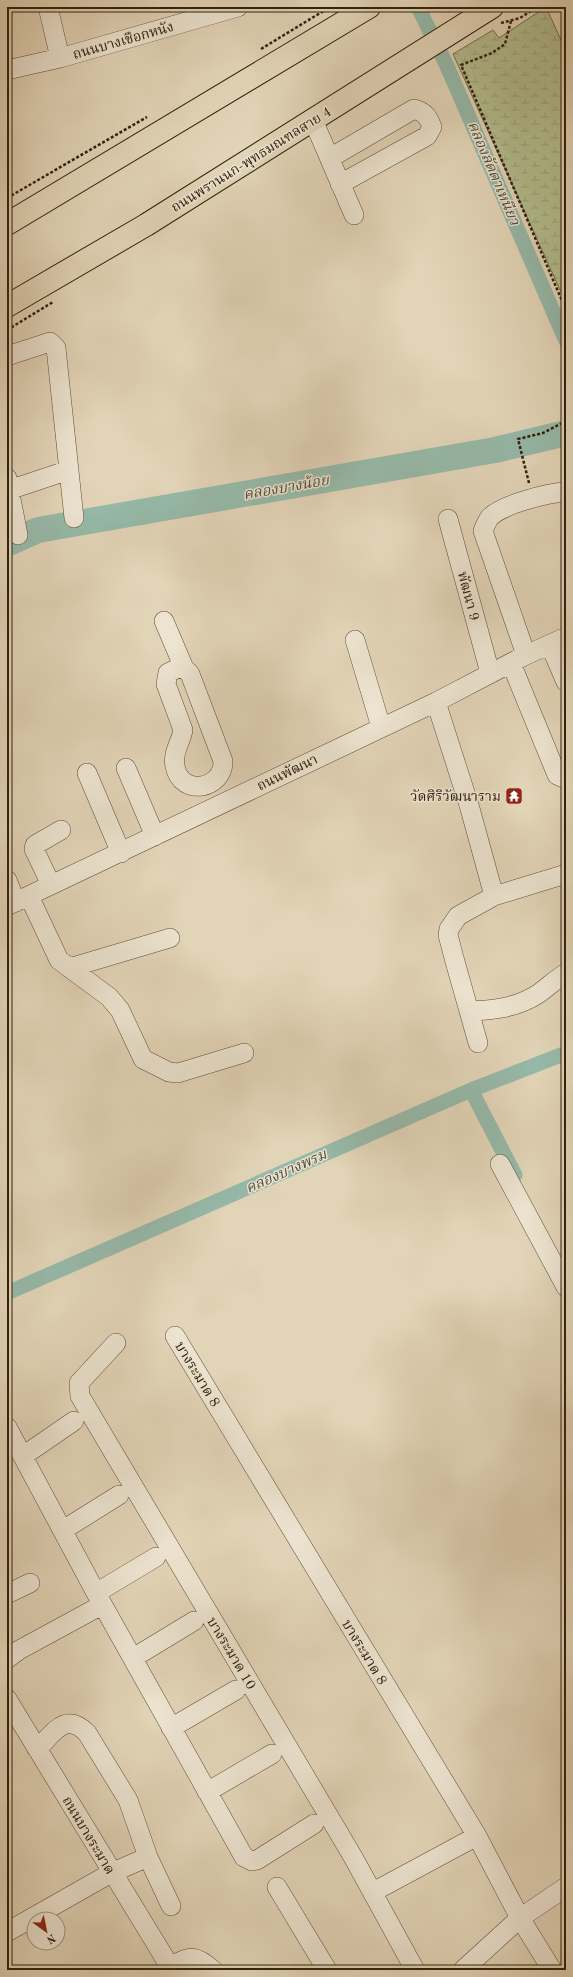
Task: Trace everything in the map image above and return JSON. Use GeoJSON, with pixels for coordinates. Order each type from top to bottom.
{"type":"FeatureCollection","features":[{"type":"Feature","properties":{"kind":"main road"},"geometry":{"type":"LineString","coordinates":[[7,224],[367,8]]}},
{"type":"Feature","properties":{"kind":"main road","name":"ถนนพรานนก-พุทธมณฑลสาย 4"},"geometry":{"type":"LineString","coordinates":[[7,306],[146,224],[394,69],[491,14]]}},
{"type":"Feature","properties":{"kind":"street"},"geometry":{"type":"LineString","coordinates":[[48,7],[60,58]]}},
{"type":"Feature","properties":{"kind":"street","name":"ถนนบางเชือกหนัง"},"geometry":{"type":"LineString","coordinates":[[7,70],[60,58],[192,14],[238,7]]}},
{"type":"Feature","properties":{"kind":"street"},"geometry":{"type":"LineString","coordinates":[[330,158],[414,109],[424,112],[429,119],[432,127],[426,136],[340,184]]}},
{"type":"Feature","properties":{"kind":"street"},"geometry":{"type":"LineString","coordinates":[[312,120],[354,215]]}},
{"type":"Feature","properties":{"kind":"street"},"geometry":{"type":"LineString","coordinates":[[7,356],[50,342],[56,348],[74,518]]}},
{"type":"Feature","properties":{"kind":"street"},"geometry":{"type":"LineString","coordinates":[[18,535],[8,484],[69,470]]}},
{"type":"Feature","properties":{"kind":"street"},"geometry":{"type":"LineString","coordinates":[[566,492],[550,493],[500,510],[490,517],[483,531],[518,659],[557,775],[566,779]]}},
{"type":"Feature","properties":{"kind":"street","name":"พัฒนา 9"},"geometry":{"type":"LineString","coordinates":[[448,519],[490,673]]}},
{"type":"Feature","properties":{"kind":"street"},"geometry":{"type":"LineString","coordinates":[[164,620],[184,668],[190,674],[223,761],[223,770],[207,785],[192,787],[186,784],[178,774],[175,766],[175,758],[183,735],[183,730],[180,718],[166,684],[166,677],[168,673],[178,668],[184,668]]}},
{"type":"Feature","properties":{"kind":"street"},"geometry":{"type":"LineString","coordinates":[[355,640],[380,727]]}},
{"type":"Feature","properties":{"kind":"street"},"geometry":{"type":"LineString","coordinates":[[558,641],[566,682]]}},
{"type":"Feature","properties":{"kind":"street","name":"ถนนพัฒนา"},"geometry":{"type":"LineString","coordinates":[[17,901],[156,836],[380,727],[436,702],[518,659],[558,641]]}},
{"type":"Feature","properties":{"kind":"street"},"geometry":{"type":"LineString","coordinates":[[436,702],[469,805],[494,896]]}},
{"type":"Feature","properties":{"kind":"street"},"geometry":{"type":"LineString","coordinates":[[183,735],[212,732]]}},
{"type":"Feature","properties":{"kind":"street"},"geometry":{"type":"LineString","coordinates":[[126,768],[156,836]]}},
{"type":"Feature","properties":{"kind":"street"},"geometry":{"type":"LineString","coordinates":[[87,773],[120,853]]}},
{"type":"Feature","properties":{"kind":"street"},"geometry":{"type":"LineString","coordinates":[[207,785],[215,807]]}},
{"type":"Feature","properties":{"kind":"street"},"geometry":{"type":"LineString","coordinates":[[51,885],[34,849],[35,845],[61,830]]}},
{"type":"Feature","properties":{"kind":"street"},"geometry":{"type":"LineString","coordinates":[[478,1043],[448,935],[449,929],[458,916],[494,896],[566,874]]}},
{"type":"Feature","properties":{"kind":"street"},"geometry":{"type":"LineString","coordinates":[[7,880],[17,901],[55,952],[59,960],[92,983],[116,1006],[128,1025],[143,1059],[169,1072],[178,1073],[244,1053]]}},
{"type":"Feature","properties":{"kind":"street"},"geometry":{"type":"LineString","coordinates":[[69,968],[170,938]]}},
{"type":"Feature","properties":{"kind":"street"},"geometry":{"type":"LineString","coordinates":[[469,1011],[497,1010],[518,1005],[566,973]]}},
{"type":"Feature","properties":{"kind":"street"},"geometry":{"type":"LineString","coordinates":[[500,1164],[566,1286]]}},
{"type":"Feature","properties":{"kind":"street","name":"บางระมาด 8"},"geometry":{"type":"LineString","coordinates":[[175,1336],[477,1836],[520,1918],[552,1970]]}},
{"type":"Feature","properties":{"kind":"street","name":"บางระมาด 10"},"geometry":{"type":"LineString","coordinates":[[116,1343],[79,1383],[80,1396],[373,1892],[415,1970]]}},
{"type":"Feature","properties":{"kind":"street"},"geometry":{"type":"LineString","coordinates":[[23,1456],[74,1421]]}},
{"type":"Feature","properties":{"kind":"street"},"geometry":{"type":"LineString","coordinates":[[7,1427],[99,1599],[237,1848],[248,1860],[257,1860],[314,1824]]}},
{"type":"Feature","properties":{"kind":"street"},"geometry":{"type":"LineString","coordinates":[[63,1530],[119,1495]]}},
{"type":"Feature","properties":{"kind":"street"},"geometry":{"type":"LineString","coordinates":[[7,1659],[99,1599],[156,1557]]}},
{"type":"Feature","properties":{"kind":"street"},"geometry":{"type":"LineString","coordinates":[[7,1594],[30,1583]]}},
{"type":"Feature","properties":{"kind":"street"},"geometry":{"type":"LineString","coordinates":[[133,1658],[194,1621]]}},
{"type":"Feature","properties":{"kind":"street"},"geometry":{"type":"LineString","coordinates":[[171,1728],[236,1690]]}},
{"type":"Feature","properties":{"kind":"street","name":"ถนนบางระมาด"},"geometry":{"type":"LineString","coordinates":[[7,1698],[111,1873],[170,1968]]}},
{"type":"Feature","properties":{"kind":"street"},"geometry":{"type":"LineString","coordinates":[[37,1749],[60,1727],[70,1723],[79,1726],[87,1733],[128,1800],[148,1857],[171,1906]]}},
{"type":"Feature","properties":{"kind":"street"},"geometry":{"type":"LineString","coordinates":[[207,1792],[272,1754]]}},
{"type":"Feature","properties":{"kind":"street"},"geometry":{"type":"LineString","coordinates":[[373,1892],[477,1836]]}},
{"type":"Feature","properties":{"kind":"street"},"geometry":{"type":"LineString","coordinates":[[7,1932],[111,1873],[148,1857]]}},
{"type":"Feature","properties":{"kind":"street"},"geometry":{"type":"LineString","coordinates":[[277,1887],[327,1970]]}},
{"type":"Feature","properties":{"kind":"street"},"geometry":{"type":"LineString","coordinates":[[464,1970],[520,1918],[566,1887]]}},
{"type":"Feature","properties":{"kind":"street"},"geometry":{"type":"LineString","coordinates":[[170,1968],[192,1958],[200,1959],[213,1970]]}},
{"type":"Feature","properties":{"kind":"path"},"geometry":{"type":"LineString","coordinates":[[256,52],[330,7]]}},
{"type":"Feature","properties":{"kind":"path"},"geometry":{"type":"LineString","coordinates":[[491,14],[511,21],[520,18],[537,7]]}},
{"type":"Feature","properties":{"kind":"path"},"geometry":{"type":"LineString","coordinates":[[511,21],[504,44],[492,53],[460,65],[566,310]]}},
{"type":"Feature","properties":{"kind":"path"},"geometry":{"type":"LineString","coordinates":[[7,198],[149,116]]}},
{"type":"Feature","properties":{"kind":"path"},"geometry":{"type":"LineString","coordinates":[[533,498],[518,439],[543,433],[566,421]]}},
{"type":"Feature","properties":{"kind":"green space"},"geometry":{"type":"Polygon","coordinates":[[[546,7],[566,51],[566,303],[453,54],[493,30],[499,38],[546,7]]]}},
{"type":"Feature","properties":{"kind":"waterway","name":"คลองลัดตาเหนียว"},"geometry":{"type":"LineString","coordinates":[[418,7],[447,66],[566,341]]}},
{"type":"Feature","properties":{"kind":"waterway","name":"คลองบางน้อย"},"geometry":{"type":"LineString","coordinates":[[7,544],[38,530],[495,450],[566,433]]}},
{"type":"Feature","properties":{"kind":"waterway","name":"คลองบางพรม"},"geometry":{"type":"LineString","coordinates":[[7,1293],[471,1090],[566,1053]]}},
{"type":"Feature","properties":{"kind":"waterway"},"geometry":{"type":"LineString","coordinates":[[471,1090],[515,1175]]}},
{"type":"Feature","properties":{"kind":"place","name":"วัดศิริวัฒนาราม"},"geometry":{"type":"Point","coordinates":[514,796]}}]}
